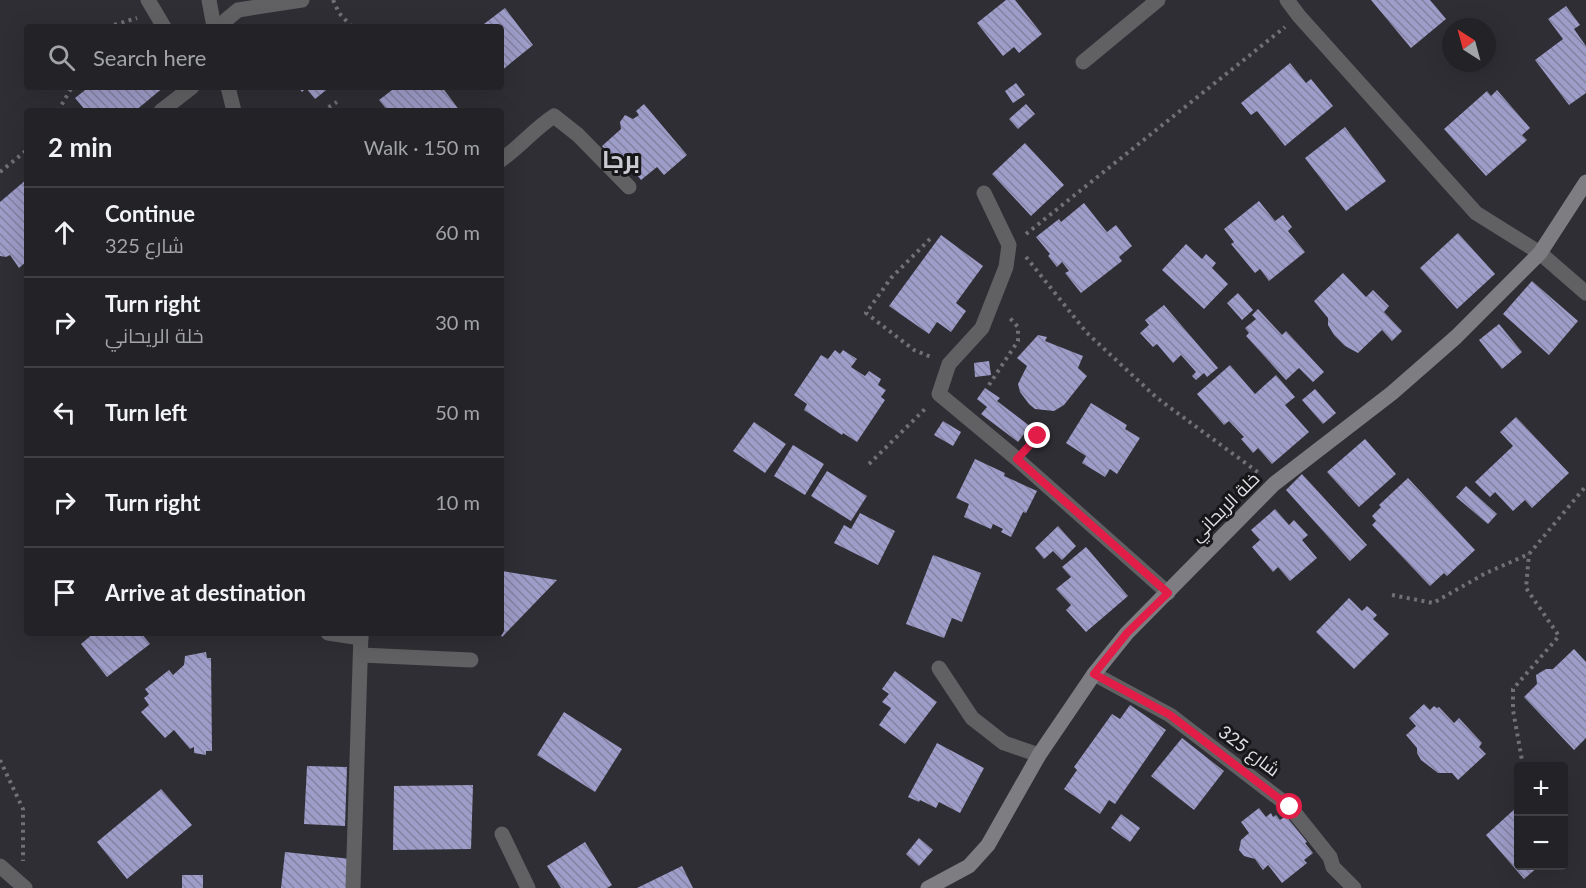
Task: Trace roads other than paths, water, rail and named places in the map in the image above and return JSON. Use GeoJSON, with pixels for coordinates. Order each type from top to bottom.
{"type":"FeatureCollection","features":[{"type":"Feature","properties":{"kind":"main road","name":"خلة الريحاني"},"geometry":{"type":"LineString","coordinates":[[928,888],[969,866],[988,845],[1039,755],[1094,674],[1127,633],[1274,484],[1392,393],[1455,337],[1540,253],[1586,182]]}},
{"type":"Feature","properties":{"kind":"street"},"geometry":{"type":"LineString","coordinates":[[148,0],[162,24]]}},
{"type":"Feature","properties":{"kind":"street"},"geometry":{"type":"LineString","coordinates":[[208,0],[213,24]]}},
{"type":"Feature","properties":{"kind":"street"},"geometry":{"type":"LineString","coordinates":[[226,24],[226,20],[238,10],[302,0]]}},
{"type":"Feature","properties":{"kind":"street"},"geometry":{"type":"LineString","coordinates":[[1083,62],[1158,0]]}},
{"type":"Feature","properties":{"kind":"street"},"geometry":{"type":"LineString","coordinates":[[1287,0],[1476,213],[1540,253],[1586,293]]}},
{"type":"Feature","properties":{"kind":"street"},"geometry":{"type":"LineString","coordinates":[[165,108],[188,90]]}},
{"type":"Feature","properties":{"kind":"street"},"geometry":{"type":"LineString","coordinates":[[229,90],[233,108]]}},
{"type":"Feature","properties":{"kind":"street"},"geometry":{"type":"LineString","coordinates":[[504,158],[554,116],[578,135],[629,187]]}},
{"type":"Feature","properties":{"kind":"street"},"geometry":{"type":"LineString","coordinates":[[984,193],[1009,245],[1006,267],[982,328],[949,364],[939,394],[1017,459],[1168,593]]}},
{"type":"Feature","properties":{"kind":"street"},"geometry":{"type":"LineString","coordinates":[[353,888],[361,636]]}},
{"type":"Feature","properties":{"kind":"street"},"geometry":{"type":"LineString","coordinates":[[361,655],[471,660]]}},
{"type":"Feature","properties":{"kind":"street"},"geometry":{"type":"LineString","coordinates":[[939,668],[972,718],[1004,742],[1039,755]]}},
{"type":"Feature","properties":{"kind":"street","name":"شارع 325"},"geometry":{"type":"LineString","coordinates":[[1094,674],[1170,715],[1290,807],[1330,857],[1333,867],[1354,888]]}},
{"type":"Feature","properties":{"kind":"street"},"geometry":{"type":"LineString","coordinates":[[502,834],[528,888]]}},
{"type":"Feature","properties":{"kind":"street"},"geometry":{"type":"LineString","coordinates":[[0,866],[24,887]]}},
{"type":"Feature","properties":{"kind":"district","name":"برجا"},"geometry":{"type":"Point","coordinates":[621,160]}}]}
